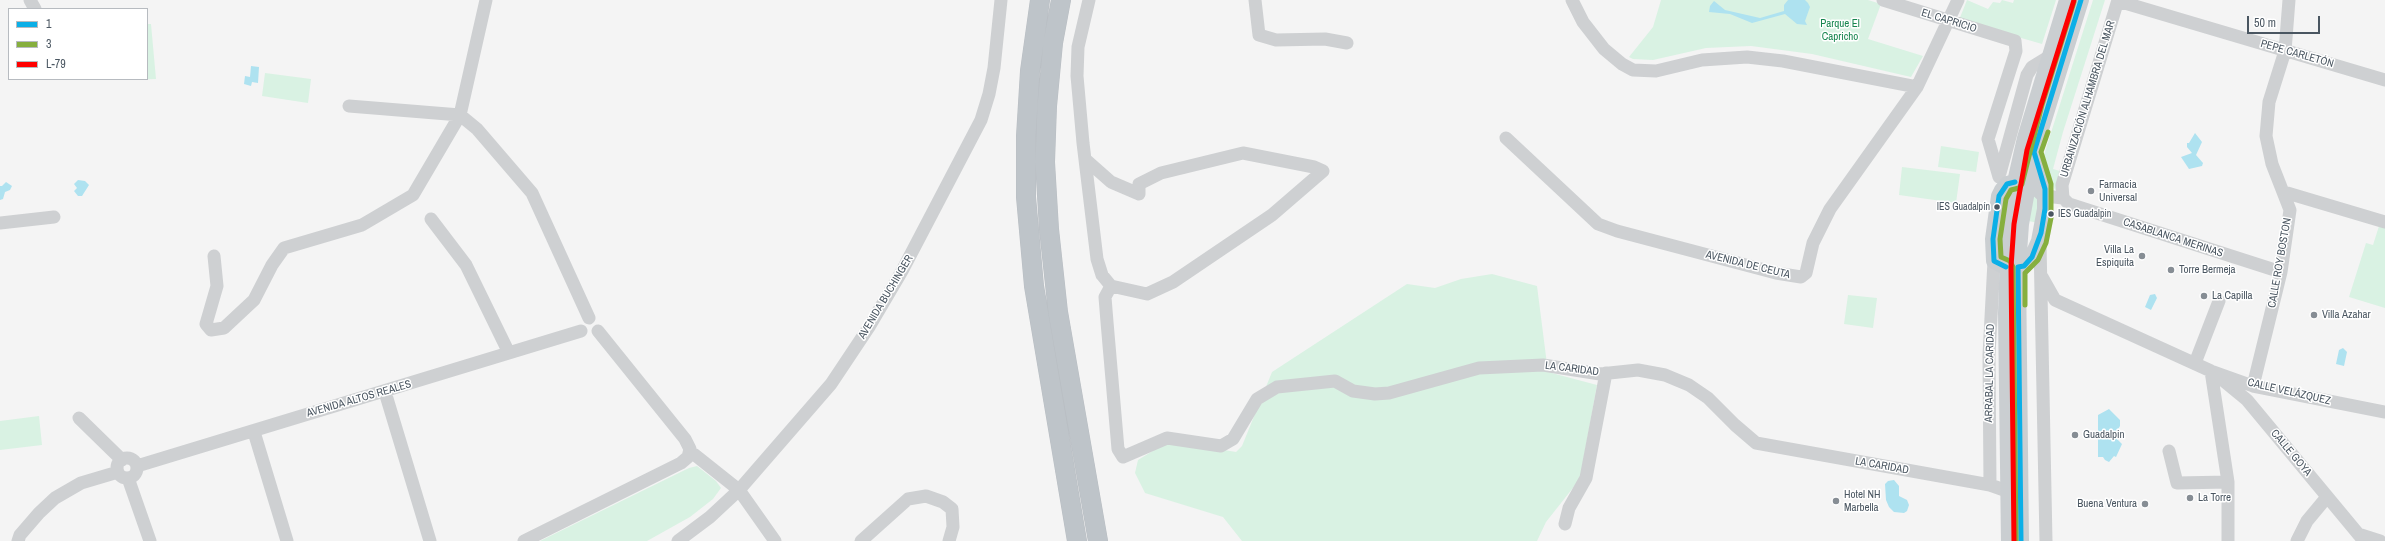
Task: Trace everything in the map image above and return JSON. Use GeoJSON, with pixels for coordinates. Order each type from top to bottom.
{"type":"FeatureCollection","features":[{"type":"Feature","properties":{"kind":"highway"},"geometry":{"type":"LineString","coordinates":[[1040,0],[1030,71],[1026,136],[1026,197],[1034,286],[1077,541]]}},
{"type":"Feature","properties":{"kind":"highway"},"geometry":{"type":"LineString","coordinates":[[1061,0],[1053,43],[1047,106],[1045,162],[1049,229],[1058,312],[1098,541]]}},
{"type":"Feature","properties":{"kind":"main road"},"geometry":{"type":"LineString","coordinates":[[2022,541],[2006,265],[1992,249],[2009,185],[2068,0]]}},
{"type":"Feature","properties":{"kind":"main road"},"geometry":{"type":"LineString","coordinates":[[2008,541],[2006,356],[2000,310],[2006,265],[2009,223],[2009,185],[2034,152],[2081,0]]}},
{"type":"Feature","properties":{"kind":"main road"},"geometry":{"type":"LineString","coordinates":[[2006,265],[2028,262],[2039,241],[2044,217],[2045,196],[2043,180],[2034,152]]}},
{"type":"Feature","properties":{"kind":"main road"},"geometry":{"type":"LineString","coordinates":[[2009,185],[2036,187],[2045,196]]}},
{"type":"Feature","properties":{"kind":"street"},"geometry":{"type":"LineString","coordinates":[[214,256],[217,286],[206,324],[211,330],[224,328],[254,300],[272,265],[284,248],[362,225],[413,195],[460,116],[486,0]]}},
{"type":"Feature","properties":{"kind":"street","name":"AVENIDA BUCHINGER"},"geometry":{"type":"LineString","coordinates":[[678,541],[710,517],[739,490],[831,384],[869,327],[902,271],[981,120],[989,94],[994,68],[1001,0]]}},
{"type":"Feature","properties":{"kind":"street"},"geometry":{"type":"LineString","coordinates":[[1085,159],[1110,182],[1139,194],[1139,184],[1161,173],[1244,153],[1298,164],[1323,171],[1272,215],[1173,282],[1147,294],[1111,286],[1102,275],[1097,260],[1085,159],[1076,61],[1089,0]]}},
{"type":"Feature","properties":{"kind":"street"},"geometry":{"type":"LineString","coordinates":[[1255,0],[1259,36],[1276,40],[1325,39],[1347,42]]}},
{"type":"Feature","properties":{"kind":"street"},"geometry":{"type":"LineString","coordinates":[[1572,0],[1583,22],[1604,49],[1622,64],[1633,70],[1656,71],[1702,60],[1746,57],[1783,61],[1917,87]]}},
{"type":"Feature","properties":{"kind":"street","name":"EL CAPRICIO"},"geometry":{"type":"LineString","coordinates":[[1883,0],[2015,41],[2016,51],[1988,139],[2009,185]]}},
{"type":"Feature","properties":{"kind":"street","name":"AVENIDA DE CEUTA"},"geometry":{"type":"LineString","coordinates":[[1506,138],[1598,224],[1662,243],[1801,277],[1806,273],[1813,243],[1830,209],[1917,87],[1950,21],[1958,0]]}},
{"type":"Feature","properties":{"kind":"street","name":"CALLE ROY BOSTON"},"geometry":{"type":"LineString","coordinates":[[2253,386],[2281,272],[2290,210],[2272,164],[2266,136],[2269,102],[2285,51],[2289,0]]}},
{"type":"Feature","properties":{"kind":"street","name":"PEPE CARLETÓN"},"geometry":{"type":"LineString","coordinates":[[2118,1],[2385,80]]}},
{"type":"Feature","properties":{"kind":"street","name":"URBANIZACIÓN ALHAMBRA DEL MAR"},"geometry":{"type":"LineString","coordinates":[[2062,198],[2062,185],[2118,1]]}},
{"type":"Feature","properties":{"kind":"street"},"geometry":{"type":"LineString","coordinates":[[350,106],[460,116],[477,129],[532,194],[589,318],[596,321],[598,331],[688,444],[688,457],[681,463],[524,541]]}},
{"type":"Feature","properties":{"kind":"street"},"geometry":{"type":"LineString","coordinates":[[1298,164],[1306,185]]}},
{"type":"Feature","properties":{"kind":"street"},"geometry":{"type":"LineString","coordinates":[[2284,192],[2385,222]]}},
{"type":"Feature","properties":{"kind":"street","name":"CASABLANCA MERINAS"},"geometry":{"type":"LineString","coordinates":[[2045,196],[2062,198],[2069,204],[2281,272]]}},
{"type":"Feature","properties":{"kind":"street"},"geometry":{"type":"LineString","coordinates":[[0,223],[54,217]]}},
{"type":"Feature","properties":{"kind":"street"},"geometry":{"type":"LineString","coordinates":[[431,218],[466,264],[509,353]]}},
{"type":"Feature","properties":{"kind":"street"},"geometry":{"type":"LineString","coordinates":[[2039,241],[2042,277],[2046,541]]}},
{"type":"Feature","properties":{"kind":"street"},"geometry":{"type":"LineString","coordinates":[[2042,277],[2056,300],[2048,304],[2042,315]]}},
{"type":"Feature","properties":{"kind":"street","name":"LA CARIDAD"},"geometry":{"type":"LineString","coordinates":[[1111,286],[1105,297],[1118,449],[1123,457],[1167,438],[1221,446],[1233,439],[1258,399],[1277,387],[1335,381],[1353,391],[1375,394],[1389,393],[1479,368],[1543,365],[1606,373],[1638,370],[1665,375],[1689,385],[1708,398],[1735,425],[1756,442],[1990,485],[2007,490]]}},
{"type":"Feature","properties":{"kind":"street","name":"CALLE VELÁZQUEZ"},"geometry":{"type":"LineString","coordinates":[[2056,300],[2211,371],[2253,386],[2385,412]]}},
{"type":"Feature","properties":{"kind":"street"},"geometry":{"type":"LineString","coordinates":[[2195,363],[2219,301]]}},
{"type":"Feature","properties":{"kind":"street","name":"ARRABAL LA CARIDAD"},"geometry":{"type":"LineString","coordinates":[[1990,485],[1989,355],[2000,310]]}},
{"type":"Feature","properties":{"kind":"street"},"geometry":{"type":"LineString","coordinates":[[589,318],[580,324],[581,331],[590,337],[598,331]]}},
{"type":"Feature","properties":{"kind":"street","name":"AVENIDA ALTOS REALES"},"geometry":{"type":"LineString","coordinates":[[123,470],[134,475],[137,466],[254,432],[341,403],[385,392],[581,331]]}},
{"type":"Feature","properties":{"kind":"street"},"geometry":{"type":"LineString","coordinates":[[1989,355],[2006,356]]}},
{"type":"Feature","properties":{"kind":"street"},"geometry":{"type":"LineString","coordinates":[[2211,371],[2228,482],[2228,541]]}},
{"type":"Feature","properties":{"kind":"street","name":"CALLE GOYA"},"geometry":{"type":"LineString","coordinates":[[2211,371],[2247,400],[2361,537]]}},
{"type":"Feature","properties":{"kind":"street"},"geometry":{"type":"LineString","coordinates":[[1565,524],[1569,508],[1586,478],[1606,373]]}},
{"type":"Feature","properties":{"kind":"street"},"geometry":{"type":"LineString","coordinates":[[385,392],[430,541]]}},
{"type":"Feature","properties":{"kind":"street"},"geometry":{"type":"LineString","coordinates":[[79,418],[123,470],[150,541]]}},
{"type":"Feature","properties":{"kind":"street"},"geometry":{"type":"LineString","coordinates":[[254,432],[287,541]]}},
{"type":"Feature","properties":{"kind":"street"},"geometry":{"type":"LineString","coordinates":[[2169,451],[2177,483],[2228,482]]}},
{"type":"Feature","properties":{"kind":"street"},"geometry":{"type":"LineString","coordinates":[[689,453],[695,455],[739,490],[775,541]]}},
{"type":"Feature","properties":{"kind":"street"},"geometry":{"type":"LineString","coordinates":[[18,541],[20,536],[39,513],[55,498],[81,484],[123,470]]}},
{"type":"Feature","properties":{"kind":"street"},"geometry":{"type":"LineString","coordinates":[[861,541],[908,499],[926,496],[943,502],[952,509],[952,527],[949,541]]}},
{"type":"Feature","properties":{"kind":"street"},"geometry":{"type":"LineString","coordinates":[[2296,541],[2307,521],[2328,497]]}},
{"type":"Feature","properties":{"kind":"street"},"geometry":{"type":"LineString","coordinates":[[2361,537],[2380,541]]}},
{"type":"Feature","properties":{"kind":"green space","name":"Parque El Capricho"},"geometry":{"type":"Polygon","coordinates":[[[1661,0],[1868,0],[1881,4],[1868,39],[1923,56],[1911,77],[1812,54],[1751,46],[1706,48],[1653,60],[1633,59],[1629,57],[1653,27],[1661,0]]]}},
{"type":"Feature","properties":{"kind":"green space"},"geometry":{"type":"Polygon","coordinates":[[[1967,0],[1988,9],[1993,2],[2000,3],[2002,0],[2013,3],[2014,0],[2056,0],[2042,44],[1959,20],[1967,0]]]}},
{"type":"Feature","properties":{"kind":"green space"},"geometry":{"type":"Polygon","coordinates":[[[2093,0],[2105,0],[2063,132],[2053,169],[2060,171],[2058,189],[2055,190],[2043,158],[2093,0]]]}},
{"type":"Feature","properties":{"kind":"green space"},"geometry":{"type":"Polygon","coordinates":[[[148,24],[151,24],[156,79],[148,79],[148,24]]]}},
{"type":"Feature","properties":{"kind":"green space"},"geometry":{"type":"Polygon","coordinates":[[[265,73],[311,79],[308,103],[262,96],[265,73]]]}},
{"type":"Feature","properties":{"kind":"green space"},"geometry":{"type":"Polygon","coordinates":[[[1941,146],[1979,152],[1976,172],[1938,167],[1941,146]]]}},
{"type":"Feature","properties":{"kind":"green space"},"geometry":{"type":"Polygon","coordinates":[[[1902,167],[1960,174],[1956,203],[1899,195],[1902,167]]]}},
{"type":"Feature","properties":{"kind":"green space"},"geometry":{"type":"Polygon","coordinates":[[[2033,189],[2037,191],[2039,223],[2028,221],[2033,189]]]}},
{"type":"Feature","properties":{"kind":"green space"},"geometry":{"type":"Polygon","coordinates":[[[2379,226],[2385,228],[2385,308],[2349,297],[2366,243],[2373,245],[2379,226]]]}},
{"type":"Feature","properties":{"kind":"green space"},"geometry":{"type":"Polygon","coordinates":[[[1492,274],[1537,286],[1548,372],[1597,385],[1580,479],[1546,522],[1537,541],[1242,541],[1223,517],[1145,493],[1135,473],[1138,460],[1169,441],[1236,452],[1242,446],[1272,372],[1407,284],[1435,288],[1461,279],[1492,274]]]}},
{"type":"Feature","properties":{"kind":"green space"},"geometry":{"type":"Polygon","coordinates":[[[1848,295],[1877,298],[1873,328],[1844,324],[1848,295]]]}},
{"type":"Feature","properties":{"kind":"green space"},"geometry":{"type":"Polygon","coordinates":[[[39,416],[42,445],[0,450],[0,421],[39,416]]]}},
{"type":"Feature","properties":{"kind":"green space"},"geometry":{"type":"Polygon","coordinates":[[[697,466],[716,481],[721,488],[713,499],[690,517],[647,541],[540,541],[689,468],[697,466]]]}},
{"type":"Feature","properties":{"kind":"water"},"geometry":{"type":"Polygon","coordinates":[[[1788,0],[1805,0],[1808,3],[1810,7],[1805,21],[1807,25],[1797,24],[1785,14],[1752,23],[1730,14],[1709,12],[1710,6],[1714,1],[1725,10],[1760,18],[1784,11],[1784,5],[1788,0]]]}},
{"type":"Feature","properties":{"kind":"water"},"geometry":{"type":"Polygon","coordinates":[[[251,66],[259,67],[258,83],[252,82],[251,86],[244,84],[245,76],[250,77],[251,66]]]}},
{"type":"Feature","properties":{"kind":"water"},"geometry":{"type":"Polygon","coordinates":[[[2195,133],[2202,142],[2196,155],[2203,163],[2202,166],[2189,169],[2181,157],[2192,153],[2187,147],[2187,143],[2189,143],[2195,133]]]}},
{"type":"Feature","properties":{"kind":"water"},"geometry":{"type":"Polygon","coordinates":[[[78,180],[85,181],[89,185],[82,196],[78,196],[74,191],[77,188],[74,184],[78,180]]]}},
{"type":"Feature","properties":{"kind":"water"},"geometry":{"type":"Polygon","coordinates":[[[6,182],[12,186],[10,190],[5,192],[3,199],[0,200],[0,186],[6,182]]]}},
{"type":"Feature","properties":{"kind":"water"},"geometry":{"type":"Polygon","coordinates":[[[2155,294],[2157,298],[2151,310],[2145,307],[2150,295],[2155,294]]]}},
{"type":"Feature","properties":{"kind":"water"},"geometry":{"type":"Polygon","coordinates":[[[2343,348],[2347,352],[2344,366],[2336,364],[2339,350],[2343,348]]]}},
{"type":"Feature","properties":{"kind":"water"},"geometry":{"type":"Polygon","coordinates":[[[2109,409],[2120,420],[2120,426],[2115,434],[2116,438],[2122,444],[2116,457],[2114,456],[2109,462],[2103,457],[2098,457],[2098,415],[2109,409]]]}},
{"type":"Feature","properties":{"kind":"water"},"geometry":{"type":"Polygon","coordinates":[[[1894,480],[1899,486],[1899,496],[1907,500],[1909,505],[1907,511],[1904,513],[1894,512],[1889,507],[1886,500],[1885,484],[1888,481],[1894,480]]]}},
{"type":"Feature","properties":{"kind":"transit line","name":"L-79"},"geometry":{"type":"LineString","coordinates":[[2014,541],[2011,267],[2014,224],[2027,150],[2074,0]]}},
{"type":"Feature","properties":{"kind":"transit line","name":"1"},"geometry":{"type":"LineString","coordinates":[[2018,267],[2024,266],[2032,257],[2041,233],[2045,209],[2045,189],[2034,152],[2081,0]]}},
{"type":"Feature","properties":{"kind":"transit line","name":"3"},"geometry":{"type":"LineString","coordinates":[[2016,541],[2013,267],[2010,261],[2001,257],[2000,239],[2006,199],[2011,190],[2019,188],[2022,184],[2042,105],[2074,2]]}},
{"type":"Feature","properties":{"kind":"transit line","name":"3"},"geometry":{"type":"LineString","coordinates":[[2025,305],[2025,273],[2038,260],[2046,243],[2051,218],[2051,184],[2041,152],[2048,132]]}},
{"type":"Feature","properties":{"kind":"transit line","name":"1"},"geometry":{"type":"LineString","coordinates":[[2006,267],[1994,261],[1993,239],[1999,196],[2007,184],[2015,182]]}},
{"type":"Feature","properties":{"kind":"transit line","name":"1"},"geometry":{"type":"LineString","coordinates":[[2018,267],[2021,541]]}},
{"type":"Feature","properties":{"kind":"place","name":"Farmacia Universal"},"geometry":{"type":"Point","coordinates":[2091,191]}},
{"type":"Feature","properties":{"kind":"place","name":"IES Guadalpín"},"geometry":{"type":"Point","coordinates":[1997,207]}},
{"type":"Feature","properties":{"kind":"place","name":"IES Guadalpin"},"geometry":{"type":"Point","coordinates":[2051,214]}},
{"type":"Feature","properties":{"kind":"place","name":"Villa La Espiquita"},"geometry":{"type":"Point","coordinates":[2142,256]}},
{"type":"Feature","properties":{"kind":"place","name":"Torre Bermeja"},"geometry":{"type":"Point","coordinates":[2171,270]}},
{"type":"Feature","properties":{"kind":"place","name":"La Capilla"},"geometry":{"type":"Point","coordinates":[2204,296]}},
{"type":"Feature","properties":{"kind":"place","name":"Villa Azahar"},"geometry":{"type":"Point","coordinates":[2314,315]}},
{"type":"Feature","properties":{"kind":"place","name":"Guadalpin"},"geometry":{"type":"Point","coordinates":[2075,435]}},
{"type":"Feature","properties":{"kind":"place","name":"La Torre"},"geometry":{"type":"Point","coordinates":[2190,498]}},
{"type":"Feature","properties":{"kind":"place","name":"Hotel NH Marbella"},"geometry":{"type":"Point","coordinates":[1836,501]}},
{"type":"Feature","properties":{"kind":"place","name":"Buena Ventura"},"geometry":{"type":"Point","coordinates":[2145,504]}}]}
